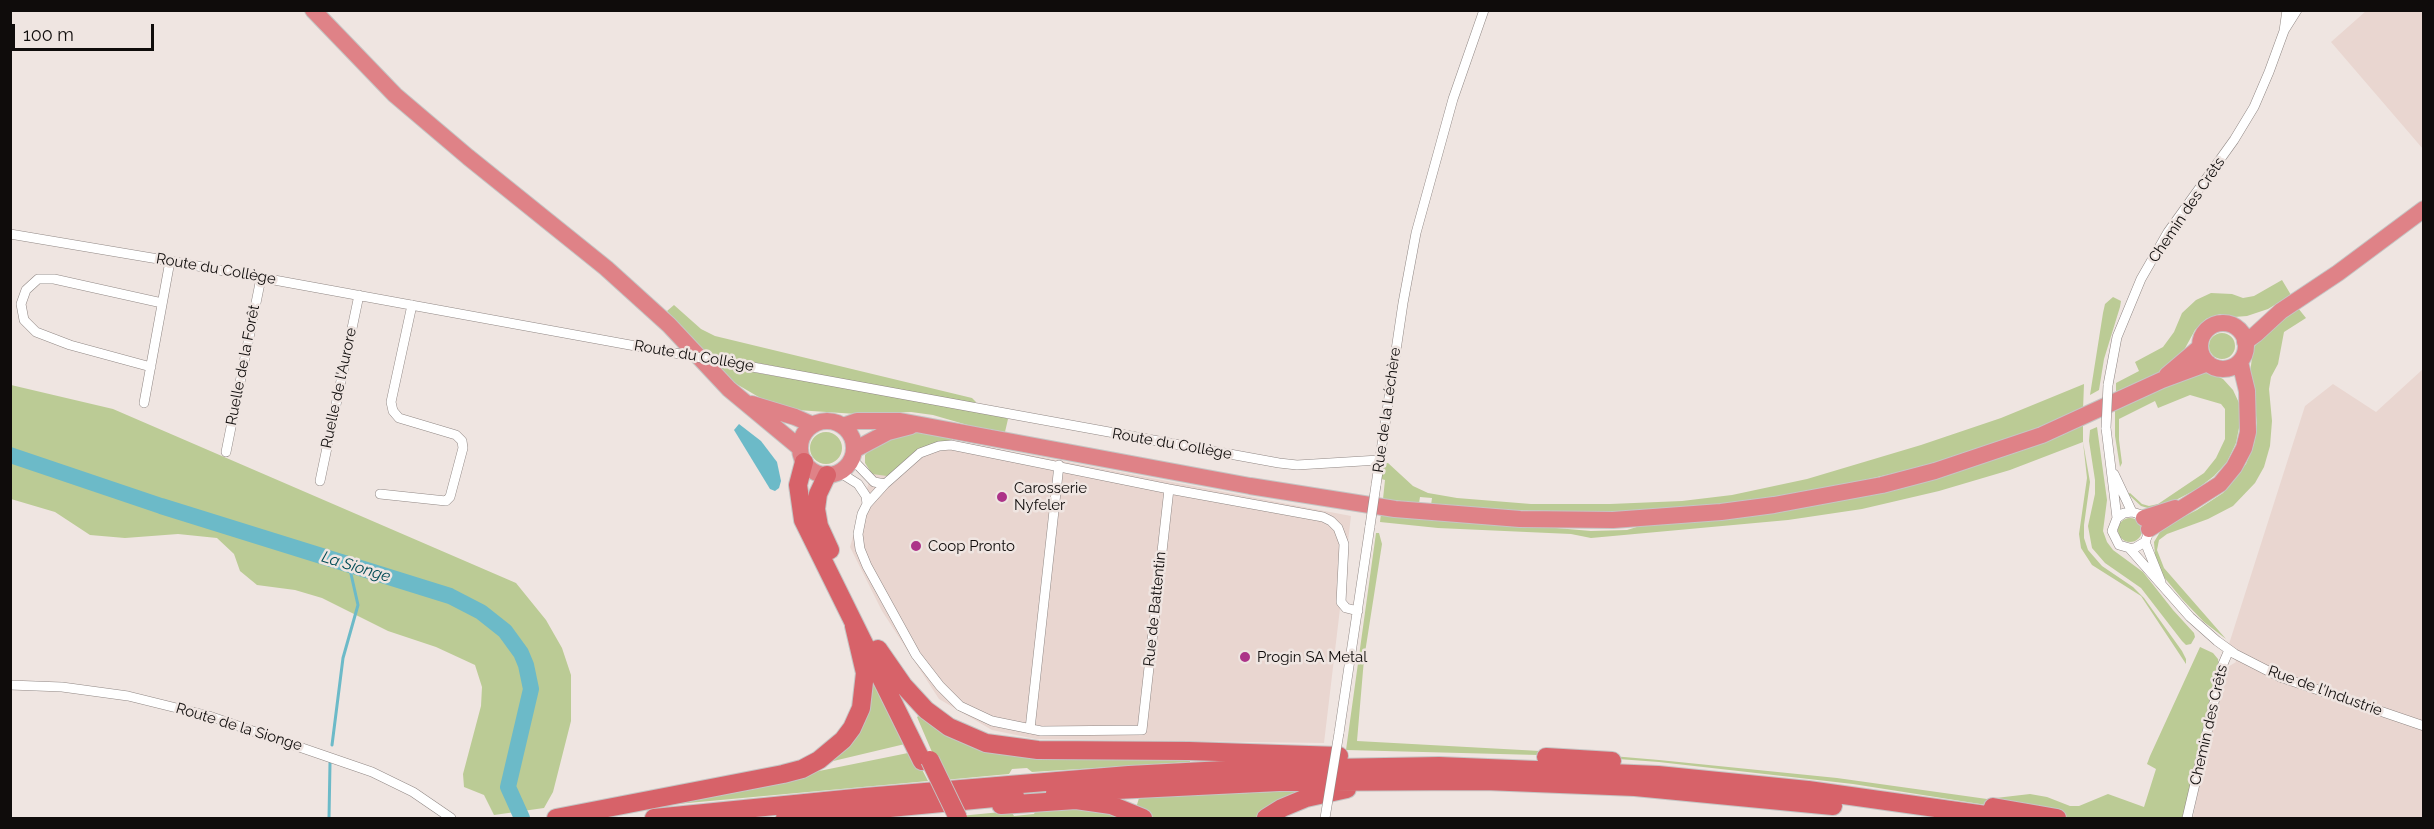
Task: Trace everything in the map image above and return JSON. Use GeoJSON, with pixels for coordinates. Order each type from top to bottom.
{"type":"FeatureCollection","features":[{"type":"Feature","properties":{"kind":"highway"},"geometry":{"type":"LineString","coordinates":[[313,10],[395,95],[638,295],[742,400],[802,455],[816,473],[833,474]]}},
{"type":"Feature","properties":{"kind":"highway"},"geometry":{"type":"LineString","coordinates":[[2241,335],[2338,273],[2424,209]]}},
{"type":"Feature","properties":{"kind":"highway"},"geometry":{"type":"LineString","coordinates":[[2162,380],[2200,347],[2204,332],[2210,326],[2226,322],[2241,335],[2245,352],[2233,366],[2213,367],[2208,363],[2200,347]]}},
{"type":"Feature","properties":{"kind":"highway"},"geometry":{"type":"LineString","coordinates":[[843,426],[858,422],[887,420],[1364,505],[1520,519],[1613,520],[1678,516],[1763,506],[1893,482],[1945,468],[2042,435],[2162,380],[2208,363]]}},
{"type":"Feature","properties":{"kind":"highway"},"geometry":{"type":"LineString","coordinates":[[2143,525],[2156,512],[2182,507],[2200,498],[2220,484],[2234,467],[2244,448],[2248,432],[2246,405],[2233,366]]}},
{"type":"Feature","properties":{"kind":"highway"},"geometry":{"type":"LineString","coordinates":[[742,400],[813,425]]}},
{"type":"Feature","properties":{"kind":"highway"},"geometry":{"type":"LineString","coordinates":[[853,454],[849,433],[843,426],[828,421],[813,425],[803,435],[798,485],[803,520],[854,626],[958,819]]}},
{"type":"Feature","properties":{"kind":"highway"},"geometry":{"type":"LineString","coordinates":[[917,425],[888,432],[853,454],[833,474],[817,498],[817,520],[878,649],[950,819]]}},
{"type":"Feature","properties":{"kind":"highway"},"geometry":{"type":"LineString","coordinates":[[562,818],[783,774],[802,769],[819,760],[843,740],[852,728],[861,708],[865,673],[854,626]]}},
{"type":"Feature","properties":{"kind":"highway"},"geometry":{"type":"LineString","coordinates":[[878,649],[903,685],[933,716],[968,737],[1005,747],[1059,751],[1581,758],[1805,781],[2002,808],[2056,819]]}},
{"type":"Feature","properties":{"kind":"highway"},"geometry":{"type":"LineString","coordinates":[[654,819],[865,797],[1129,775],[1224,770],[1439,766],[1670,776],[1808,790],[2007,819]]}},
{"type":"Feature","properties":{"kind":"highway"},"geometry":{"type":"LineString","coordinates":[[785,819],[1052,793],[1279,782],[1417,780],[1572,783],[1686,791],[1839,806],[1927,819]]}},
{"type":"Feature","properties":{"kind":"highway"},"geometry":{"type":"LineString","coordinates":[[1266,819],[1289,805],[1321,794],[1417,780]]}},
{"type":"Feature","properties":{"kind":"highway"},"geometry":{"type":"LineString","coordinates":[[855,819],[1076,800],[1111,806],[1143,819]]}},
{"type":"Feature","properties":{"kind":"street","name":"Rue de la Léchère"},"geometry":{"type":"LineString","coordinates":[[1325,819],[1403,303],[1416,233],[1453,99],[1484,10]]}},
{"type":"Feature","properties":{"kind":"street","name":"Chemin des Crêts"},"geometry":{"type":"LineString","coordinates":[[2284,31],[2287,10]]}},
{"type":"Feature","properties":{"kind":"street","name":"Chemin des Crêts"},"geometry":{"type":"LineString","coordinates":[[2187,819],[2223,664],[2229,650],[2190,617],[2130,549],[2121,546],[2114,538],[2112,528],[2117,518],[2106,428],[2108,385],[2118,338],[2141,279],[2168,232],[2234,140],[2254,107],[2284,31],[2297,10]]}},
{"type":"Feature","properties":{"kind":"street","name":"Route du Collège"},"geometry":{"type":"LineString","coordinates":[[10,234],[358,294],[1279,463],[1297,465],[1379,460]]}},
{"type":"Feature","properties":{"kind":"street"},"geometry":{"type":"LineString","coordinates":[[144,403],[170,261]]}},
{"type":"Feature","properties":{"kind":"street","name":"Ruelle de la Forêt"},"geometry":{"type":"LineString","coordinates":[[226,452],[261,278]]}},
{"type":"Feature","properties":{"kind":"street"},"geometry":{"type":"LineString","coordinates":[[151,367],[70,345],[36,332],[24,320],[21,304],[26,290],[38,279],[54,279],[162,303]]}},
{"type":"Feature","properties":{"kind":"street","name":"Ruelle de l'Aurore"},"geometry":{"type":"LineString","coordinates":[[320,481],[358,294]]}},
{"type":"Feature","properties":{"kind":"street"},"geometry":{"type":"LineString","coordinates":[[380,494],[446,501],[450,497],[463,448],[462,441],[456,435],[399,418],[393,411],[391,402],[412,305]]}},
{"type":"Feature","properties":{"kind":"street"},"geometry":{"type":"LineString","coordinates":[[867,504],[885,484],[921,453],[946,446],[1059,465],[1169,489],[1323,517],[1338,528],[1344,544],[1341,602],[1346,608],[1358,611]]}},
{"type":"Feature","properties":{"kind":"street"},"geometry":{"type":"LineString","coordinates":[[853,454],[874,482],[885,484]]}},
{"type":"Feature","properties":{"kind":"street"},"geometry":{"type":"LineString","coordinates":[[1030,729],[1059,465]]}},
{"type":"Feature","properties":{"kind":"street","name":"Chemin des Crêts"},"geometry":{"type":"LineString","coordinates":[[2111,466],[2143,525],[2164,587]]}},
{"type":"Feature","properties":{"kind":"street"},"geometry":{"type":"LineString","coordinates":[[833,474],[861,486],[867,504]]}},
{"type":"Feature","properties":{"kind":"street","name":"Rue de Battentin"},"geometry":{"type":"LineString","coordinates":[[867,504],[862,514],[858,534],[863,558],[922,664],[946,693],[967,711],[992,721],[1054,732],[1142,730],[1169,489]]}},
{"type":"Feature","properties":{"kind":"street"},"geometry":{"type":"LineString","coordinates":[[2117,518],[2124,513],[2143,525],[2138,547],[2130,549]]}},
{"type":"Feature","properties":{"kind":"street","name":"Rue de l'Industrie"},"geometry":{"type":"LineString","coordinates":[[2229,650],[2280,677],[2424,726]]}},
{"type":"Feature","properties":{"kind":"street","name":"Route de la Sionge"},"geometry":{"type":"LineString","coordinates":[[10,685],[62,687],[128,696],[209,716],[372,772],[413,792],[451,819]]}},
{"type":"Feature","properties":{"kind":"shaded area"},"geometry":{"type":"Polygon","coordinates":[[[2366,11],[2423,11],[2423,149],[2331,42],[2366,11]]]}},
{"type":"Feature","properties":{"kind":"shaded area"},"geometry":{"type":"Polygon","coordinates":[[[2423,369],[2423,818],[2193,818],[2205,752],[2226,668],[2236,662],[2229,644],[2305,406],[2333,384],[2376,412],[2423,369]]]}},
{"type":"Feature","properties":{"kind":"shaded area"},"geometry":{"type":"Polygon","coordinates":[[[930,436],[1351,516],[1324,743],[1036,739],[992,730],[939,699],[882,611],[850,547],[875,461],[930,436]]]}},
{"type":"Feature","properties":{"kind":"green space"},"geometry":{"type":"Polygon","coordinates":[[[2282,280],[2291,295],[2268,309],[2247,316],[2234,317],[2220,314],[2206,319],[2195,330],[2183,352],[2161,371],[2116,395],[2116,383],[2139,371],[2135,362],[2163,347],[2174,332],[2182,313],[2196,300],[2211,293],[2232,294],[2243,298],[2254,296],[2282,280]]]}},
{"type":"Feature","properties":{"kind":"green space"},"geometry":{"type":"Polygon","coordinates":[[[2113,297],[2121,301],[2120,307],[2104,359],[2099,390],[2090,395],[2105,304],[2113,297]]]}},
{"type":"Feature","properties":{"kind":"green space"},"geometry":{"type":"Polygon","coordinates":[[[674,305],[701,329],[715,336],[972,398],[976,402],[973,404],[726,357],[735,369],[1000,415],[1008,419],[1005,432],[911,412],[856,414],[797,410],[769,403],[733,382],[667,311],[674,305]]]}},
{"type":"Feature","properties":{"kind":"green space"},"geometry":{"type":"Polygon","coordinates":[[[2298,308],[2306,318],[2284,332],[2278,364],[2271,377],[2269,389],[2272,421],[2270,446],[2264,467],[2255,483],[2233,506],[2208,519],[2167,534],[2159,540],[2157,550],[2164,568],[2226,639],[2204,622],[2163,576],[2155,556],[2154,542],[2163,527],[2197,510],[2223,493],[2246,464],[2254,444],[2257,423],[2250,373],[2253,350],[2259,338],[2298,308]]]}},
{"type":"Feature","properties":{"kind":"green space"},"geometry":{"type":"Polygon","coordinates":[[[2222,333],[2231,337],[2235,346],[2231,355],[2222,359],[2213,355],[2209,346],[2213,337],[2222,333]]]}},
{"type":"Feature","properties":{"kind":"green space"},"geometry":{"type":"Polygon","coordinates":[[[2197,373],[2211,373],[2223,379],[2233,390],[2239,403],[2240,423],[2236,443],[2227,462],[2197,489],[2174,501],[2151,509],[2141,506],[2128,494],[2130,493],[2142,504],[2149,506],[2158,504],[2204,473],[2216,458],[2225,439],[2225,409],[2221,404],[2190,395],[2158,408],[2155,401],[2119,419],[2122,463],[2120,467],[2115,436],[2115,409],[2197,373]]]}},
{"type":"Feature","properties":{"kind":"green space"},"geometry":{"type":"Polygon","coordinates":[[[2084,384],[2083,410],[2039,428],[1934,464],[1834,487],[1732,503],[1614,512],[1491,510],[1431,505],[1432,498],[1420,497],[1419,503],[1383,499],[1385,480],[1381,479],[1384,464],[1388,463],[1413,486],[1428,493],[1457,498],[1531,504],[1610,504],[1682,501],[1732,495],[1807,479],[1921,445],[2001,418],[2084,384]]]}},
{"type":"Feature","properties":{"kind":"green space"},"geometry":{"type":"Polygon","coordinates":[[[11,385],[113,409],[516,583],[546,620],[562,648],[571,675],[571,721],[553,792],[544,808],[494,815],[484,795],[464,787],[463,774],[481,706],[482,687],[475,665],[436,647],[388,631],[322,598],[295,590],[257,585],[240,571],[234,554],[217,538],[178,534],[125,538],[90,535],[55,512],[11,499],[11,385]]]}},
{"type":"Feature","properties":{"kind":"green space"},"geometry":{"type":"Polygon","coordinates":[[[2083,424],[2083,442],[2010,470],[1939,491],[1862,509],[1788,520],[1591,538],[1571,534],[1438,528],[1380,522],[1381,513],[1591,531],[1627,530],[1640,526],[1733,518],[2083,424]]]}},
{"type":"Feature","properties":{"kind":"green space"},"geometry":{"type":"Polygon","coordinates":[[[2097,427],[2107,500],[2103,531],[2107,542],[2113,550],[2143,572],[2194,633],[2195,637],[2191,644],[2186,645],[2182,641],[2141,588],[2105,563],[2092,548],[2088,526],[2095,494],[2095,480],[2089,441],[2090,430],[2097,427]]]}},
{"type":"Feature","properties":{"kind":"green space"},"geometry":{"type":"Polygon","coordinates":[[[826,432],[837,437],[842,448],[837,459],[826,464],[815,459],[810,448],[815,437],[826,432]]]}},
{"type":"Feature","properties":{"kind":"green space"},"geometry":{"type":"Polygon","coordinates":[[[904,433],[923,433],[952,438],[952,442],[938,443],[887,476],[872,474],[865,463],[865,455],[871,448],[904,433]]]}},
{"type":"Feature","properties":{"kind":"green space"},"geometry":{"type":"Polygon","coordinates":[[[2083,442],[2090,482],[2084,525],[2084,538],[2088,550],[2102,566],[2133,587],[2144,598],[2182,651],[2186,664],[2141,596],[2092,565],[2081,548],[2079,534],[2087,478],[2083,442]]]}},
{"type":"Feature","properties":{"kind":"green space"},"geometry":{"type":"Polygon","coordinates":[[[2125,518],[2135,518],[2142,525],[2142,535],[2135,542],[2125,542],[2118,535],[2118,525],[2125,518]]]}},
{"type":"Feature","properties":{"kind":"green space"},"geometry":{"type":"Polygon","coordinates":[[[1376,533],[1379,533],[1382,544],[1364,659],[1357,741],[1577,753],[1659,760],[1837,778],[1987,799],[2030,794],[2047,797],[2070,806],[2079,806],[2108,794],[2144,807],[2156,769],[2147,764],[2200,647],[2213,653],[2219,665],[2192,785],[2182,818],[2069,818],[1853,784],[1659,762],[1577,756],[1346,750],[1376,533]]]}},
{"type":"Feature","properties":{"kind":"green space"},"geometry":{"type":"Polygon","coordinates":[[[869,668],[905,744],[825,763],[832,756],[869,668]]]}},
{"type":"Feature","properties":{"kind":"green space"},"geometry":{"type":"Polygon","coordinates":[[[923,713],[954,735],[1190,756],[1190,762],[1032,772],[1027,768],[1012,769],[1009,774],[944,780],[917,717],[923,713]]]}},
{"type":"Feature","properties":{"kind":"green space"},"geometry":{"type":"Polygon","coordinates":[[[908,753],[914,754],[928,781],[666,805],[666,802],[908,753]]]}},
{"type":"Feature","properties":{"kind":"green space"},"geometry":{"type":"Polygon","coordinates":[[[1316,790],[1260,818],[1151,818],[1136,808],[1139,798],[1316,790]]]}},
{"type":"Feature","properties":{"kind":"green space"},"geometry":{"type":"Polygon","coordinates":[[[1093,808],[1129,818],[962,818],[960,816],[1011,811],[1014,816],[1034,814],[1036,810],[1093,808]]]}},
{"type":"Feature","properties":{"kind":"water"},"geometry":{"type":"Polygon","coordinates":[[[739,424],[761,441],[777,462],[781,481],[779,488],[775,491],[770,489],[734,430],[739,424]]]}},
{"type":"Feature","properties":{"kind":"waterway","name":"La Sionge"},"geometry":{"type":"LineString","coordinates":[[10,455],[161,506],[450,596],[481,612],[505,631],[521,653],[531,689],[508,787],[522,818]]}},
{"type":"Feature","properties":{"kind":"waterway"},"geometry":{"type":"LineString","coordinates":[[332,745],[343,658],[358,605],[349,565]]}},
{"type":"Feature","properties":{"kind":"waterway"},"geometry":{"type":"LineString","coordinates":[[329,818],[330,763]]}},
{"type":"Feature","properties":{"kind":"place","name":"Carosserie Nyfeler"},"geometry":{"type":"Point","coordinates":[1002,497]}},
{"type":"Feature","properties":{"kind":"place","name":"Coop Pronto"},"geometry":{"type":"Point","coordinates":[916,546]}},
{"type":"Feature","properties":{"kind":"place","name":"Progin SA Metal"},"geometry":{"type":"Point","coordinates":[1245,657]}}]}
